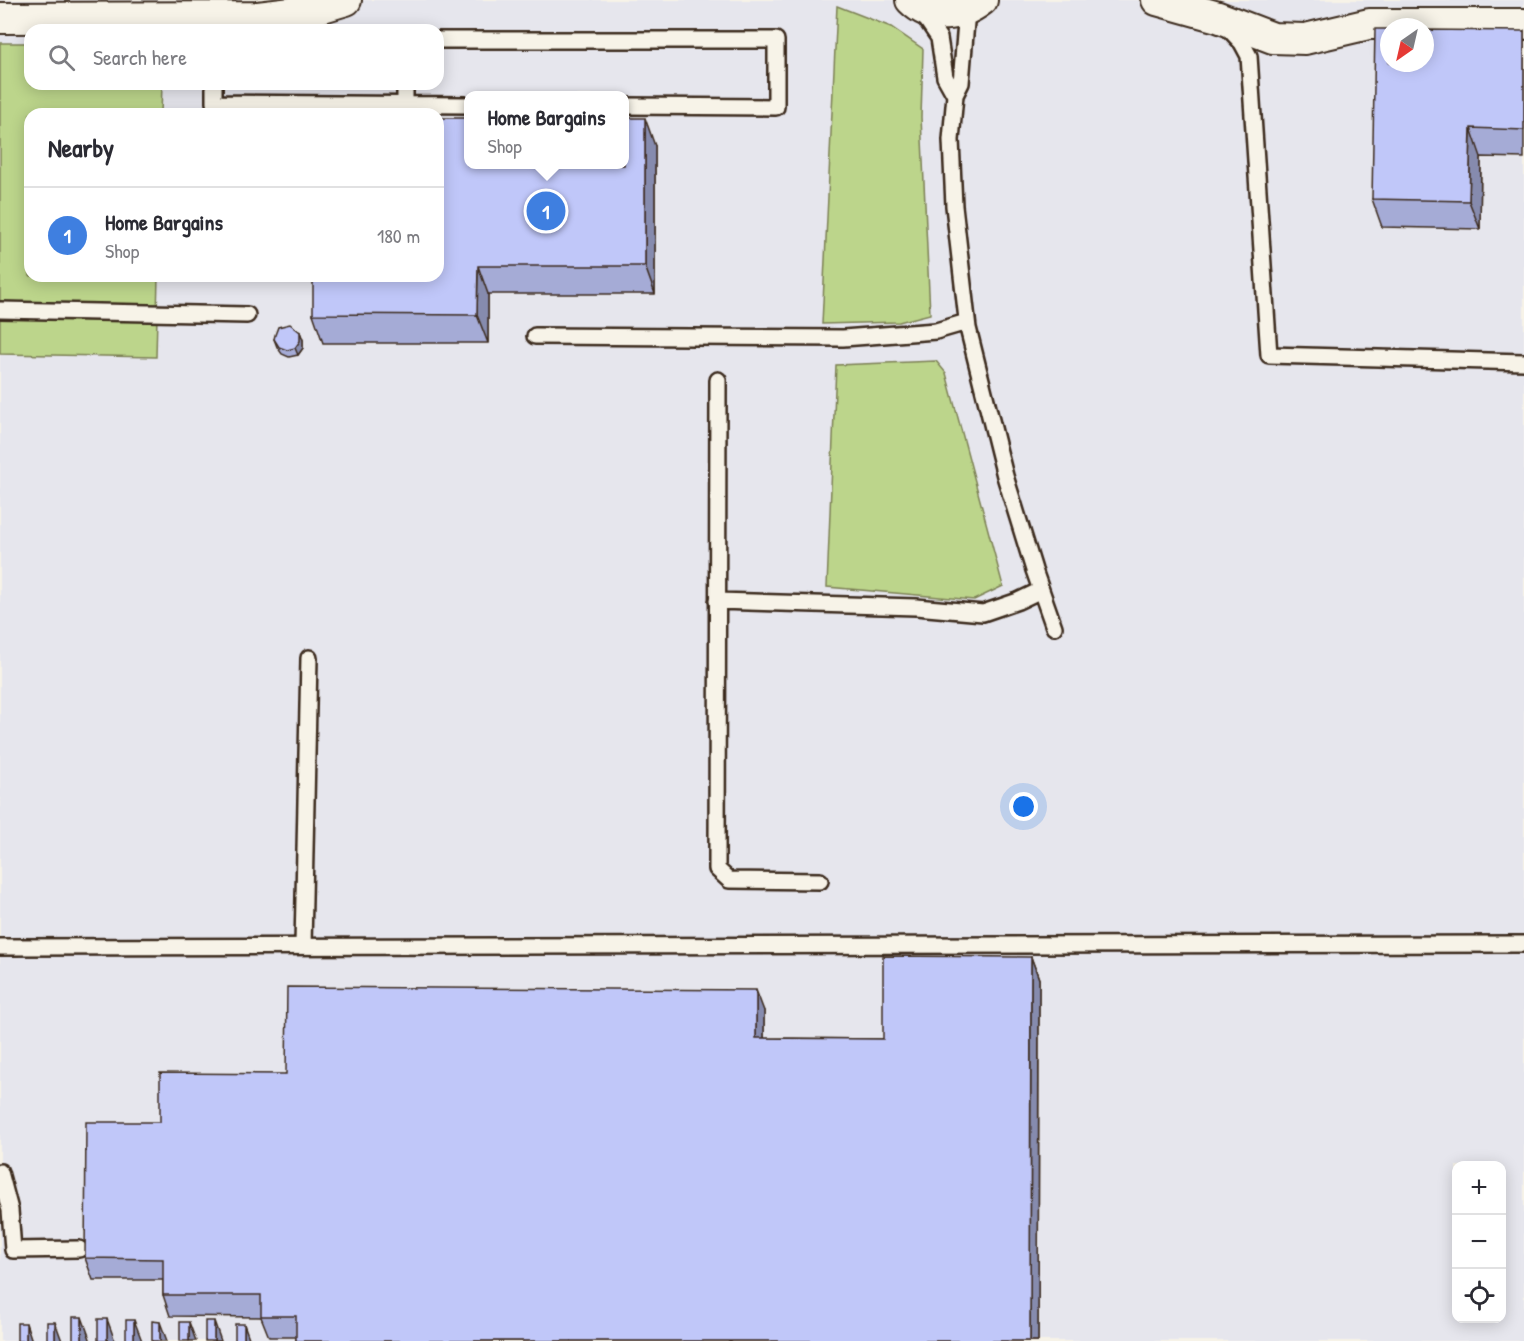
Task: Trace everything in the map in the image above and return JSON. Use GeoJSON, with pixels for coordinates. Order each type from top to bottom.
{"type":"FeatureCollection","features":[{"type":"Feature","properties":{"kind":"street"},"geometry":{"type":"LineString","coordinates":[[0,18],[212,24],[309,11],[346,0]]}},
{"type":"Feature","properties":{"kind":"street"},"geometry":{"type":"LineString","coordinates":[[1157,0],[1207,9],[1273,38],[1305,39],[1369,24],[1524,24]]}},
{"type":"Feature","properties":{"kind":"street"},"geometry":{"type":"LineString","coordinates":[[914,3],[933,13],[950,15],[978,3]]}},
{"type":"Feature","properties":{"kind":"lane"},"geometry":{"type":"LineString","coordinates":[[914,3],[939,38],[945,77],[954,95]]}},
{"type":"Feature","properties":{"kind":"lane"},"geometry":{"type":"LineString","coordinates":[[978,3],[961,84],[954,95],[951,140],[954,206],[968,322],[1005,476],[1054,627]]}},
{"type":"Feature","properties":{"kind":"lane"},"geometry":{"type":"LineString","coordinates":[[1207,9],[1242,43],[1249,56],[1269,355],[1524,362]]}},
{"type":"Feature","properties":{"kind":"lane"},"geometry":{"type":"LineString","coordinates":[[1249,56],[1273,38]]}},
{"type":"Feature","properties":{"kind":"lane"},"geometry":{"type":"LineString","coordinates":[[444,40],[776,40],[776,107],[629,106]]}},
{"type":"Feature","properties":{"kind":"lane"},"geometry":{"type":"LineString","coordinates":[[214,90],[214,103],[464,105]]}},
{"type":"Feature","properties":{"kind":"lane"},"geometry":{"type":"LineString","coordinates":[[405,90],[405,104]]}},
{"type":"Feature","properties":{"kind":"lane"},"geometry":{"type":"LineString","coordinates":[[0,310],[247,315]]}},
{"type":"Feature","properties":{"kind":"lane"},"geometry":{"type":"LineString","coordinates":[[535,336],[843,338],[936,331],[968,322]]}},
{"type":"Feature","properties":{"kind":"lane"},"geometry":{"type":"LineString","coordinates":[[718,380],[717,869],[729,880],[820,881]]}},
{"type":"Feature","properties":{"kind":"lane"},"geometry":{"type":"LineString","coordinates":[[717,601],[916,607],[983,613],[1041,590]]}},
{"type":"Feature","properties":{"kind":"lane"},"geometry":{"type":"LineString","coordinates":[[303,946],[309,658]]}},
{"type":"Feature","properties":{"kind":"lane"},"geometry":{"type":"LineString","coordinates":[[0,947],[1524,944]]}},
{"type":"Feature","properties":{"kind":"lane"},"geometry":{"type":"LineString","coordinates":[[0,1172],[10,1210],[13,1250],[79,1249]]}},
{"type":"Feature","properties":{"kind":"shaded area"},"geometry":{"type":"Polygon","coordinates":[[[0,0],[1524,0],[1524,1341],[0,1341],[0,0]]]}},
{"type":"Feature","properties":{"kind":"green space"},"geometry":{"type":"Polygon","coordinates":[[[837,6],[891,27],[923,49],[921,117],[930,314],[899,322],[822,324],[837,6]]]}},
{"type":"Feature","properties":{"kind":"green space"},"geometry":{"type":"Polygon","coordinates":[[[0,43],[24,43],[24,90],[162,90],[161,108],[24,108],[24,282],[158,282],[156,357],[0,354],[0,43]]]}},
{"type":"Feature","properties":{"kind":"green space"},"geometry":{"type":"Polygon","coordinates":[[[936,361],[946,373],[1003,586],[974,600],[827,587],[836,365],[936,361]]]}},
{"type":"Feature","properties":{"kind":"building"},"geometry":{"type":"Polygon","coordinates":[[[1375,29],[1380,29],[1380,72],[1434,72],[1434,30],[1524,31],[1524,130],[1471,128],[1469,201],[1372,199],[1375,29]]]}},
{"type":"Feature","properties":{"kind":"building"},"geometry":{"type":"Polygon","coordinates":[[[444,118],[464,118],[464,169],[629,169],[629,118],[645,118],[645,266],[478,266],[477,315],[313,314],[313,282],[444,282],[444,118]]]}},
{"type":"Feature","properties":{"kind":"building"},"geometry":{"type":"Polygon","coordinates":[[[290,324],[300,332],[300,341],[295,348],[287,350],[279,347],[274,339],[278,327],[290,324]]]}},
{"type":"Feature","properties":{"kind":"building"},"geometry":{"type":"Polygon","coordinates":[[[883,956],[1031,957],[1030,1341],[296,1341],[296,1316],[261,1316],[261,1295],[163,1295],[163,1259],[85,1258],[86,1122],[160,1122],[160,1073],[286,1074],[287,987],[756,990],[756,1038],[883,1039],[883,956]]]}},
{"type":"Feature","properties":{"kind":"building"},"geometry":{"type":"Polygon","coordinates":[[[73,1317],[82,1317],[82,1341],[73,1341],[73,1317]]]}},
{"type":"Feature","properties":{"kind":"building"},"geometry":{"type":"Polygon","coordinates":[[[98,1319],[107,1319],[107,1341],[98,1341],[98,1319]]]}},
{"type":"Feature","properties":{"kind":"building"},"geometry":{"type":"Polygon","coordinates":[[[126,1320],[134,1320],[134,1341],[126,1341],[126,1320]]]}},
{"type":"Feature","properties":{"kind":"building"},"geometry":{"type":"Polygon","coordinates":[[[152,1321],[160,1322],[160,1341],[152,1341],[152,1321]]]}},
{"type":"Feature","properties":{"kind":"building"},"geometry":{"type":"Polygon","coordinates":[[[205,1321],[214,1321],[214,1341],[205,1341],[205,1321]]]}},
{"type":"Feature","properties":{"kind":"building"},"geometry":{"type":"Polygon","coordinates":[[[47,1322],[55,1322],[55,1341],[47,1341],[47,1322]]]}},
{"type":"Feature","properties":{"kind":"building"},"geometry":{"type":"Polygon","coordinates":[[[180,1322],[189,1322],[189,1341],[180,1341],[180,1322]]]}},
{"type":"Feature","properties":{"kind":"building"},"geometry":{"type":"Polygon","coordinates":[[[17,1323],[26,1323],[26,1341],[17,1341],[17,1323]]]}},
{"type":"Feature","properties":{"kind":"building"},"geometry":{"type":"Polygon","coordinates":[[[235,1324],[244,1324],[244,1341],[235,1341],[235,1324]]]}},
{"type":"Feature","properties":{"kind":"place","name":"Home Bargains"},"geometry":{"type":"Point","coordinates":[546,211]}}]}
